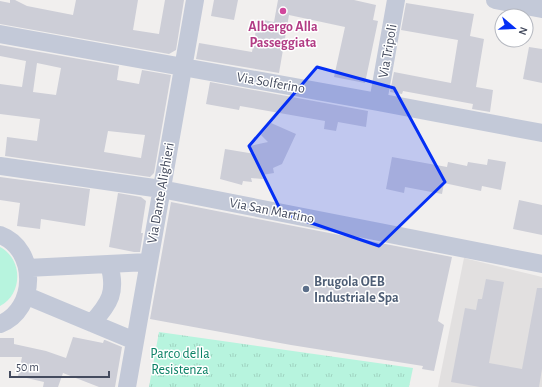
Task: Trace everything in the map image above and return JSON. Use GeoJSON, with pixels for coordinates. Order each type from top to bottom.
{"type":"FeatureCollection","features":[{"type":"Feature","properties":{"kind":"street","name":"Via Dante Alighieri"},"geometry":{"type":"LineString","coordinates":[[127,387],[182,66],[195,0]]}},
{"type":"Feature","properties":{"kind":"street","name":"Via Tripoli"},"geometry":{"type":"LineString","coordinates":[[378,102],[396,0]]}},
{"type":"Feature","properties":{"kind":"street"},"geometry":{"type":"LineString","coordinates":[[495,0],[542,9]]}},
{"type":"Feature","properties":{"kind":"street","name":"Via Solferino"},"geometry":{"type":"LineString","coordinates":[[0,34],[182,66],[542,133]]}},
{"type":"Feature","properties":{"kind":"street","name":"Via San Martino"},"geometry":{"type":"LineString","coordinates":[[0,166],[161,189],[542,264]]}},
{"type":"Feature","properties":{"kind":"street"},"geometry":{"type":"LineString","coordinates":[[0,235],[18,248],[26,262],[29,279],[26,296],[18,311],[5,322],[0,324]]}},
{"type":"Feature","properties":{"kind":"street"},"geometry":{"type":"LineString","coordinates":[[27,268],[148,262]]}},
{"type":"Feature","properties":{"kind":"street"},"geometry":{"type":"LineString","coordinates":[[92,323],[105,308],[111,294],[113,278],[109,264]]}},
{"type":"Feature","properties":{"kind":"street"},"geometry":{"type":"LineString","coordinates":[[26,296],[135,341]]}},
{"type":"Feature","properties":{"kind":"highlighted area"},"geometry":{"type":"Polygon","coordinates":[[[317,67],[394,88],[445,182],[379,246],[282,213],[249,146],[317,67]]]}},
{"type":"Feature","properties":{"kind":"shaded area"},"geometry":{"type":"Polygon","coordinates":[[[464,258],[542,277],[542,387],[438,387],[464,258]]]}},
{"type":"Feature","properties":{"kind":"green space"},"geometry":{"type":"Polygon","coordinates":[[[0,247],[8,252],[13,260],[17,276],[13,293],[8,301],[0,306],[0,247]]]}},
{"type":"Feature","properties":{"kind":"green space","name":"Parco della Resistenza"},"geometry":{"type":"Polygon","coordinates":[[[159,332],[413,368],[409,387],[149,387],[159,332]]]}},
{"type":"Feature","properties":{"kind":"building"},"geometry":{"type":"Polygon","coordinates":[[[10,0],[15,0],[27,6],[73,15],[76,0],[138,0],[133,30],[159,34],[165,0],[184,0],[176,50],[169,54],[0,24],[0,1],[10,3],[10,0]]]}},
{"type":"Feature","properties":{"kind":"building"},"geometry":{"type":"Polygon","coordinates":[[[214,0],[238,0],[234,20],[211,16],[214,0]]]}},
{"type":"Feature","properties":{"kind":"building"},"geometry":{"type":"Polygon","coordinates":[[[278,0],[354,0],[376,5],[373,20],[378,21],[365,83],[334,77],[345,27],[289,15],[279,73],[196,59],[199,43],[252,52],[258,19],[274,22],[278,0]]]}},
{"type":"Feature","properties":{"kind":"building"},"geometry":{"type":"Polygon","coordinates":[[[406,3],[474,14],[470,36],[484,39],[476,87],[493,90],[490,112],[472,109],[473,104],[403,91],[402,94],[390,92],[394,72],[451,83],[458,40],[401,30],[406,3]]]}},
{"type":"Feature","properties":{"kind":"building"},"geometry":{"type":"Polygon","coordinates":[[[0,45],[119,66],[117,80],[139,84],[142,70],[171,75],[154,173],[150,177],[5,156],[7,137],[37,141],[40,119],[0,114],[0,84],[22,87],[26,61],[0,56],[0,45]],[[37,63],[33,92],[56,95],[61,68],[37,63]],[[108,131],[104,152],[141,158],[145,135],[108,131]]]}},
{"type":"Feature","properties":{"kind":"building"},"geometry":{"type":"Polygon","coordinates":[[[529,48],[542,49],[542,83],[523,79],[529,48]]]}},
{"type":"Feature","properties":{"kind":"building"},"geometry":{"type":"Polygon","coordinates":[[[210,82],[368,111],[366,127],[338,122],[336,131],[324,129],[325,121],[240,106],[239,110],[206,104],[210,82]]]}},
{"type":"Feature","properties":{"kind":"building"},"geometry":{"type":"Polygon","coordinates":[[[271,123],[296,134],[282,164],[273,168],[274,173],[262,175],[263,179],[251,178],[252,182],[243,181],[242,185],[220,179],[225,149],[255,154],[250,146],[268,142],[261,135],[271,123]]]}},
{"type":"Feature","properties":{"kind":"building"},"geometry":{"type":"Polygon","coordinates":[[[392,157],[447,167],[448,162],[467,166],[468,162],[487,165],[488,159],[506,162],[501,190],[482,186],[481,191],[444,183],[442,194],[405,187],[404,193],[386,189],[392,157]]]}},
{"type":"Feature","properties":{"kind":"building"},"geometry":{"type":"Polygon","coordinates":[[[0,177],[90,189],[85,226],[41,219],[40,229],[17,226],[20,203],[0,200],[0,177]]]}},
{"type":"Feature","properties":{"kind":"building"},"geometry":{"type":"Polygon","coordinates":[[[118,193],[141,197],[146,201],[141,233],[143,233],[140,252],[109,247],[118,193]]]}},
{"type":"Feature","properties":{"kind":"building"},"geometry":{"type":"Polygon","coordinates":[[[519,200],[542,205],[542,235],[513,229],[519,200]]]}},
{"type":"Feature","properties":{"kind":"building","name":"Brugola OEB Industriale Spa"},"geometry":{"type":"Polygon","coordinates":[[[171,202],[452,257],[438,321],[444,325],[434,371],[422,369],[423,366],[291,345],[150,319],[171,202]]]}},
{"type":"Feature","properties":{"kind":"building"},"geometry":{"type":"Polygon","coordinates":[[[486,279],[504,282],[489,363],[522,369],[537,288],[542,288],[542,369],[539,387],[480,387],[451,382],[465,308],[476,310],[478,299],[482,299],[486,279]]]}},
{"type":"Feature","properties":{"kind":"building"},"geometry":{"type":"Polygon","coordinates":[[[73,337],[103,343],[105,340],[122,347],[115,387],[99,387],[63,373],[58,387],[43,387],[44,382],[18,376],[22,357],[0,357],[0,338],[14,338],[14,344],[46,351],[66,358],[73,337]]]}},
{"type":"Feature","properties":{"kind":"place","name":"Albergo Alla Passeggiata"},"geometry":{"type":"Point","coordinates":[283,11]}},
{"type":"Feature","properties":{"kind":"place","name":"Brugola OEB Industriale Spa"},"geometry":{"type":"Point","coordinates":[306,289]}}]}
